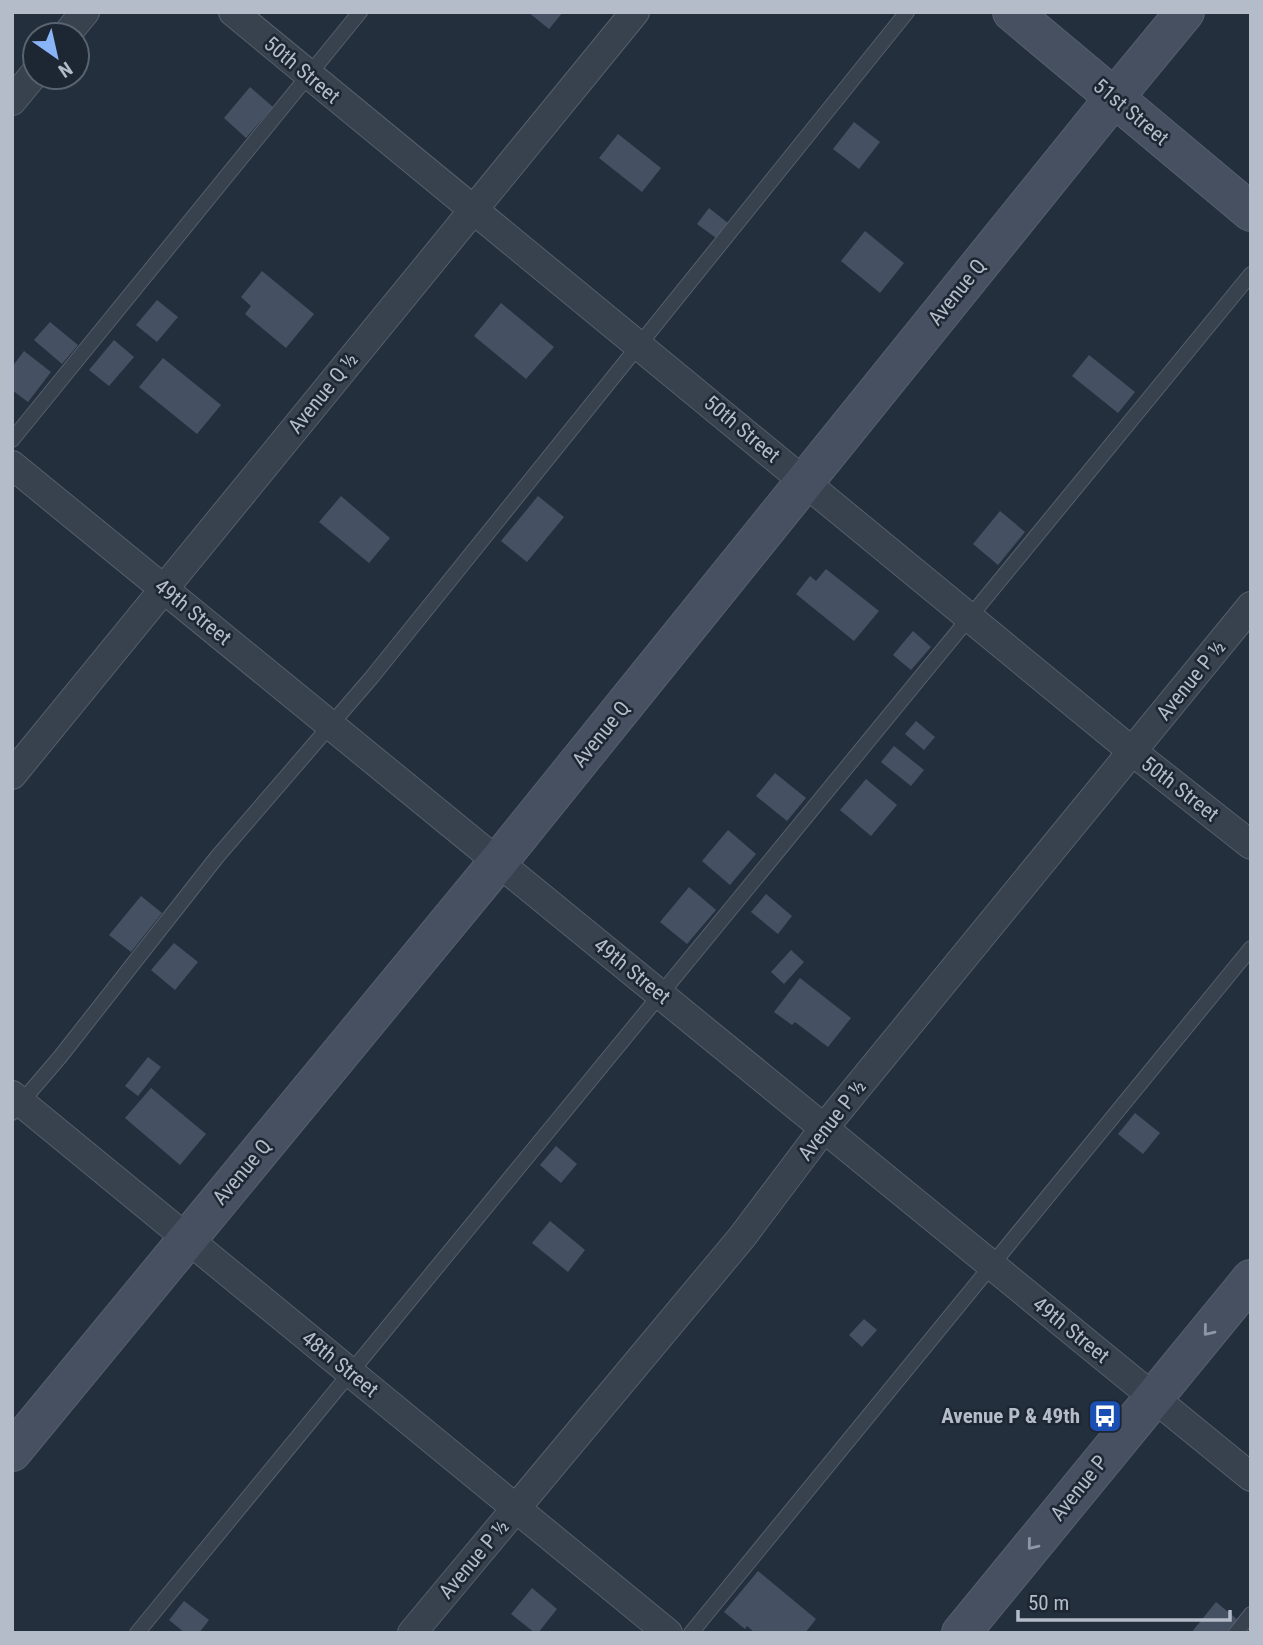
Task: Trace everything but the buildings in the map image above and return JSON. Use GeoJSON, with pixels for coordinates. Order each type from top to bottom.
{"type":"FeatureCollection","features":[{"type":"Feature","properties":{"kind":"street","name":"50th Street"},"geometry":{"type":"LineString","coordinates":[[233,12],[1133,752],[1251,845]]}},
{"type":"Feature","properties":{"kind":"street","name":"Avenue Q ½"},"geometry":{"type":"LineString","coordinates":[[12,775],[635,12]]}},
{"type":"Feature","properties":{"kind":"street","name":"51st Street"},"geometry":{"type":"LineString","coordinates":[[1012,12],[1251,212]]}},
{"type":"Feature","properties":{"kind":"street","name":"Avenue Q"},"geometry":{"type":"LineString","coordinates":[[12,1452],[498,862],[1185,12]]}},
{"type":"Feature","properties":{"kind":"street","name":"49th Street"},"geometry":{"type":"LineString","coordinates":[[12,465],[1251,1477]]}},
{"type":"Feature","properties":{"kind":"street","name":"Avenue P ½"},"geometry":{"type":"LineString","coordinates":[[412,1633],[742,1237],[824,1128],[1251,606]]}},
{"type":"Feature","properties":{"kind":"street","name":"48th Street"},"geometry":{"type":"LineString","coordinates":[[15,1104],[186,1239],[668,1633]]}},
{"type":"Feature","properties":{"kind":"street","name":"Avenue P"},"geometry":{"type":"LineString","coordinates":[[961,1633],[1251,1279]]}},
{"type":"Feature","properties":{"kind":"lane"},"geometry":{"type":"LineString","coordinates":[[12,440],[360,12]]}},
{"type":"Feature","properties":{"kind":"lane"},"geometry":{"type":"LineString","coordinates":[[15,1104],[60,1057],[217,857],[372,677],[906,12]]}},
{"type":"Feature","properties":{"kind":"lane"},"geometry":{"type":"LineString","coordinates":[[137,1633],[1251,274]]}},
{"type":"Feature","properties":{"kind":"lane"},"geometry":{"type":"LineString","coordinates":[[691,1633],[1251,948]]}},
{"type":"Feature","properties":{"kind":"lane"},"geometry":{"type":"LineString","coordinates":[[1236,1633],[1251,1614]]}},
{"type":"Feature","properties":{"kind":"place","name":"Avenue P & 49th"},"geometry":{"type":"Point","coordinates":[1105,1416]}}]}
